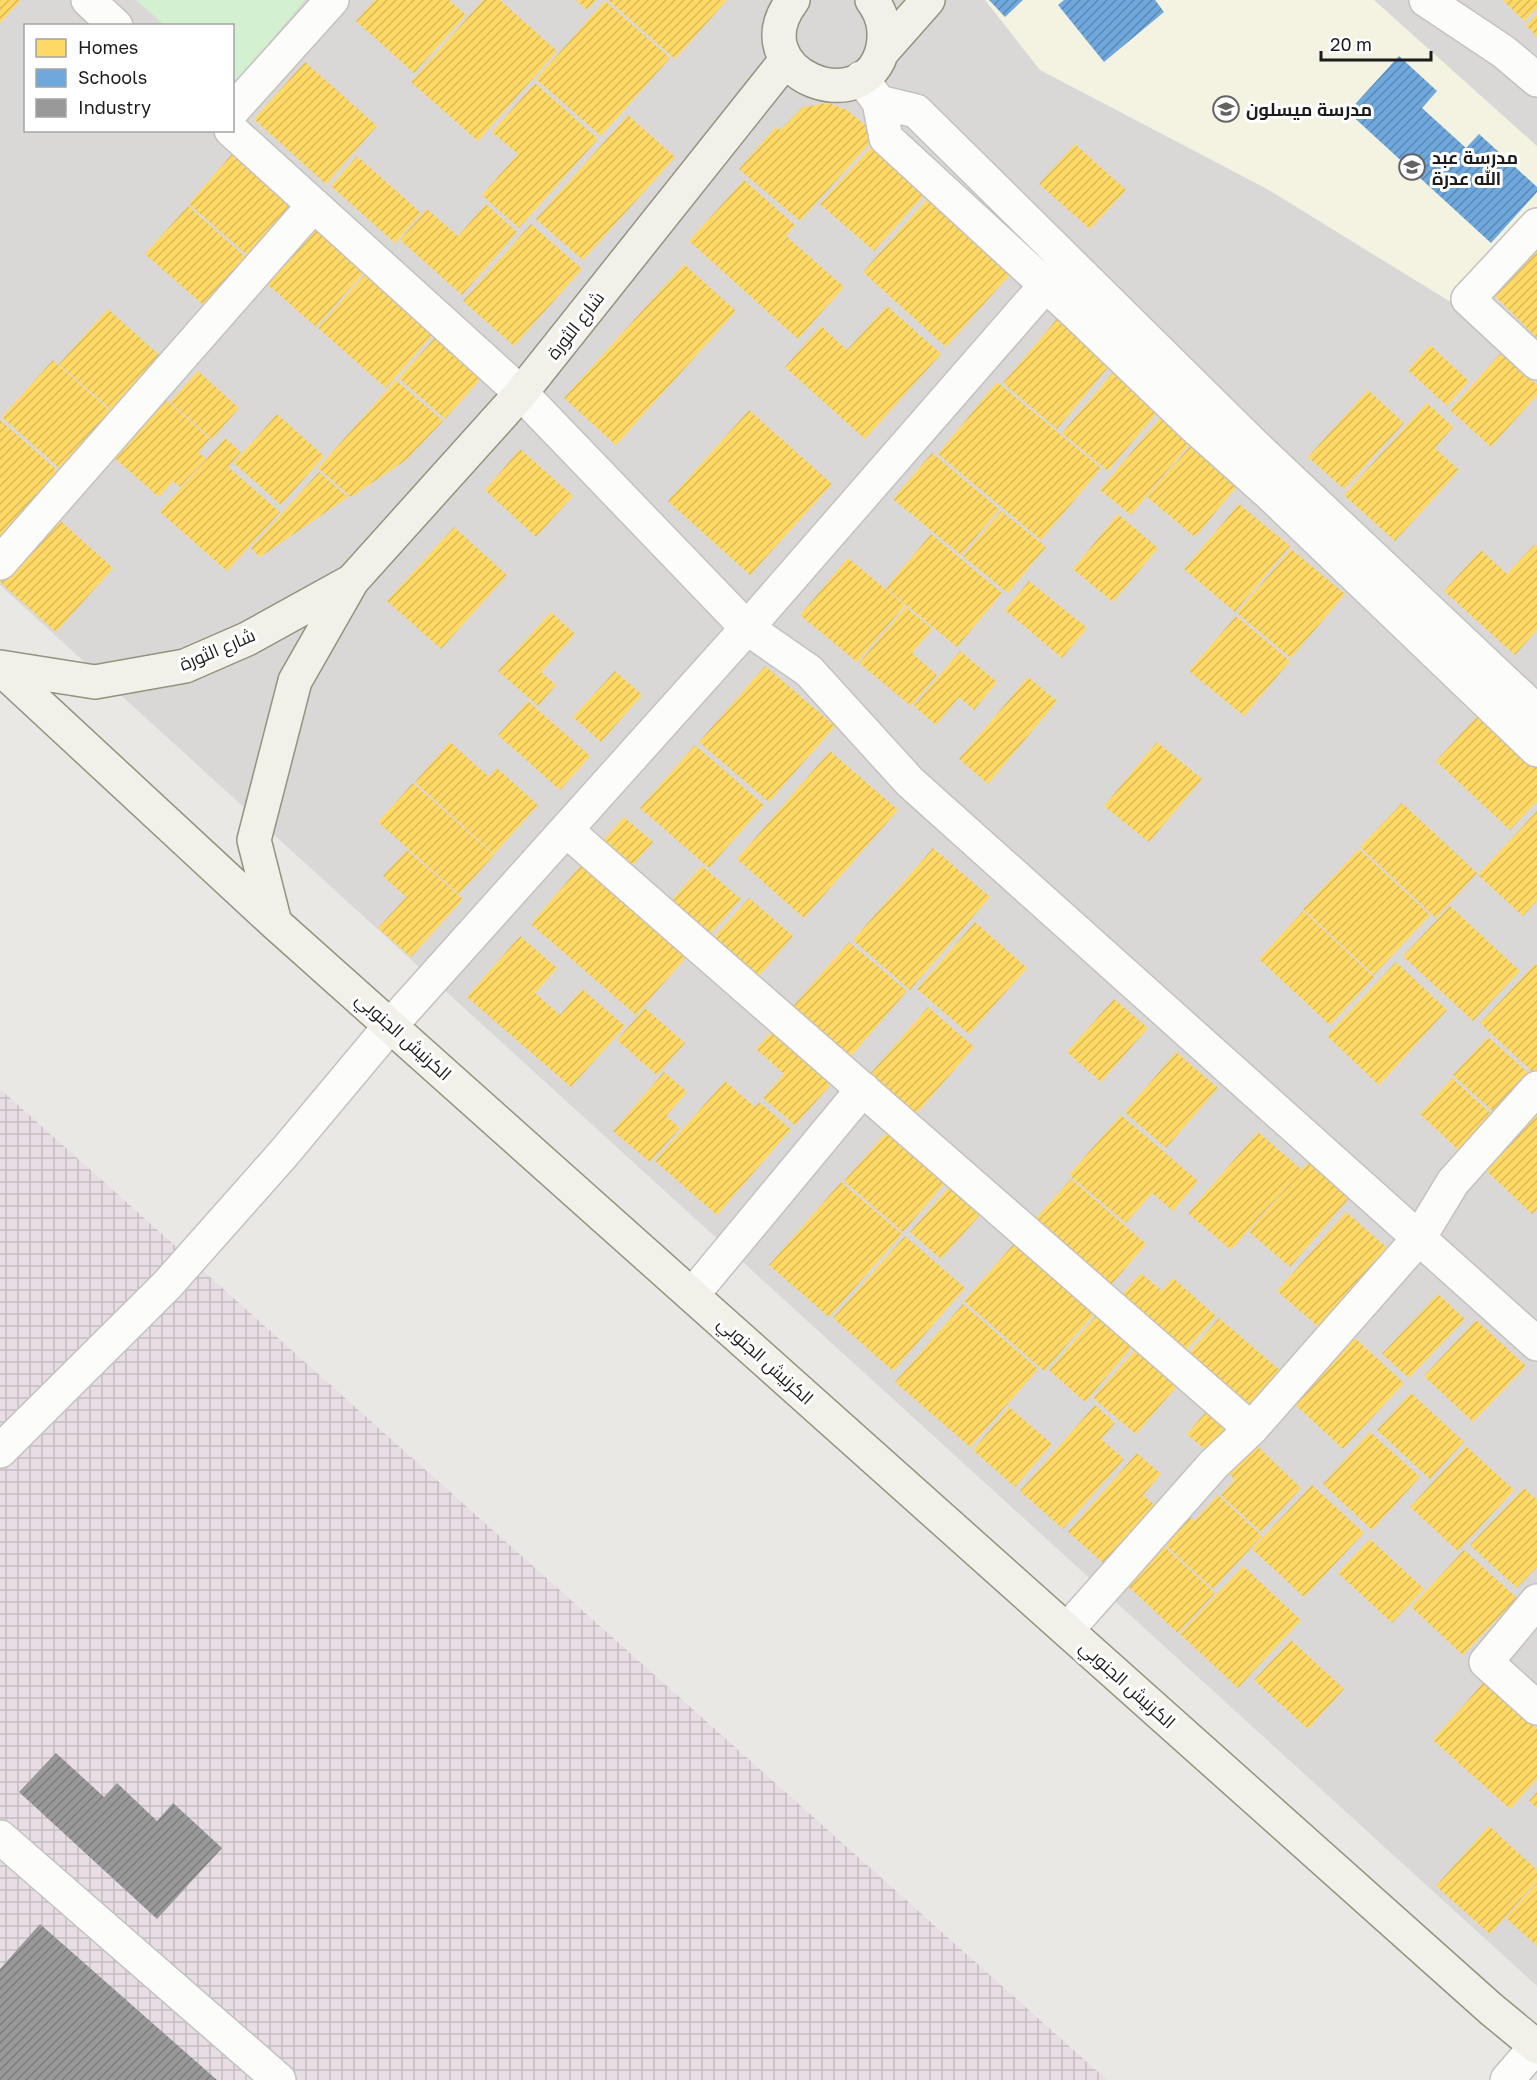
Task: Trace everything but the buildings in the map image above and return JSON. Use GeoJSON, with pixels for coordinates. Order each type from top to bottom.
{"type":"FeatureCollection","features":[{"type":"Feature","properties":{"kind":"main road"},"geometry":{"type":"LineString","coordinates":[[793,0],[785,10],[780,27],[780,43],[786,60],[797,73],[819,84],[845,85],[870,90],[873,67],[882,52],[928,0]]}},
{"type":"Feature","properties":{"kind":"main road"},"geometry":{"type":"LineString","coordinates":[[872,0],[882,16],[885,34],[882,52]]}},
{"type":"Feature","properties":{"kind":"main road","name":"شارع الثورة"},"geometry":{"type":"LineString","coordinates":[[275,923],[254,840],[295,681],[352,581],[521,393],[786,60]]}},
{"type":"Feature","properties":{"kind":"main road","name":"شارع الثورة"},"geometry":{"type":"LineString","coordinates":[[0,667],[95,682],[185,666],[247,639],[352,581]]}},
{"type":"Feature","properties":{"kind":"main road","name":"الكرنيش الجنوبي"},"geometry":{"type":"LineString","coordinates":[[0,667],[275,923],[1482,2001],[1537,2046]]}},
{"type":"Feature","properties":{"kind":"street"},"geometry":{"type":"LineString","coordinates":[[88,0],[114,24]]}},
{"type":"Feature","properties":{"kind":"street"},"geometry":{"type":"LineString","coordinates":[[234,109],[332,0]]}},
{"type":"Feature","properties":{"kind":"street"},"geometry":{"type":"LineString","coordinates":[[1426,0],[1504,52],[1537,80]]}},
{"type":"Feature","properties":{"kind":"street"},"geometry":{"type":"LineString","coordinates":[[870,90],[886,138],[1271,495],[1537,750]]}},
{"type":"Feature","properties":{"kind":"street"},"geometry":{"type":"LineString","coordinates":[[870,90],[915,111],[1254,445],[1537,712]]}},
{"type":"Feature","properties":{"kind":"street"},"geometry":{"type":"LineString","coordinates":[[233,132],[521,393],[747,628],[809,671],[910,782],[1537,1344]]}},
{"type":"Feature","properties":{"kind":"street"},"geometry":{"type":"LineString","coordinates":[[0,563],[314,206]]}},
{"type":"Feature","properties":{"kind":"street"},"geometry":{"type":"LineString","coordinates":[[1537,225],[1468,299],[1537,363]]}},
{"type":"Feature","properties":{"kind":"street"},"geometry":{"type":"LineString","coordinates":[[0,1451],[168,1285],[284,1153],[391,1025],[747,628],[1045,286]]}},
{"type":"Feature","properties":{"kind":"street"},"geometry":{"type":"LineString","coordinates":[[566,830],[1251,1429]]}},
{"type":"Feature","properties":{"kind":"street"},"geometry":{"type":"LineString","coordinates":[[1067,1630],[1214,1464],[1251,1429],[1419,1238],[1453,1182],[1537,1088]]}},
{"type":"Feature","properties":{"kind":"street"},"geometry":{"type":"LineString","coordinates":[[693,1294],[863,1089]]}},
{"type":"Feature","properties":{"kind":"street"},"geometry":{"type":"LineString","coordinates":[[1537,1600],[1485,1662],[1537,1708]]}},
{"type":"Feature","properties":{"kind":"street"},"geometry":{"type":"LineString","coordinates":[[0,1837],[279,2080]]}},
{"type":"Feature","properties":{"kind":"street"},"geometry":{"type":"LineString","coordinates":[[1507,2080],[1537,2046]]}},
{"type":"Feature","properties":{"kind":"shaded area"},"geometry":{"type":"Polygon","coordinates":[[[0,0],[1537,0],[1537,1986],[0,585],[0,0]]]}},
{"type":"Feature","properties":{"kind":"shaded area"},"geometry":{"type":"Polygon","coordinates":[[[985,0],[1374,0],[1537,146],[1537,211],[1449,301],[1267,189],[1040,70],[985,0]]]}},
{"type":"Feature","properties":{"kind":"shaded area"},"geometry":{"type":"Polygon","coordinates":[[[0,1089],[1107,2080],[0,2080],[0,1089]]]}},
{"type":"Feature","properties":{"kind":"green space"},"geometry":{"type":"Polygon","coordinates":[[[136,0],[305,0],[234,84],[234,24],[163,24],[136,0]]]}},
{"type":"Feature","properties":{"kind":"place","name":"مدرسة ميسلون"},"geometry":{"type":"Point","coordinates":[1226,109]}},
{"type":"Feature","properties":{"kind":"place","name":"مدرسة عبد الله عدرة"},"geometry":{"type":"Point","coordinates":[1412,167]}}]}
